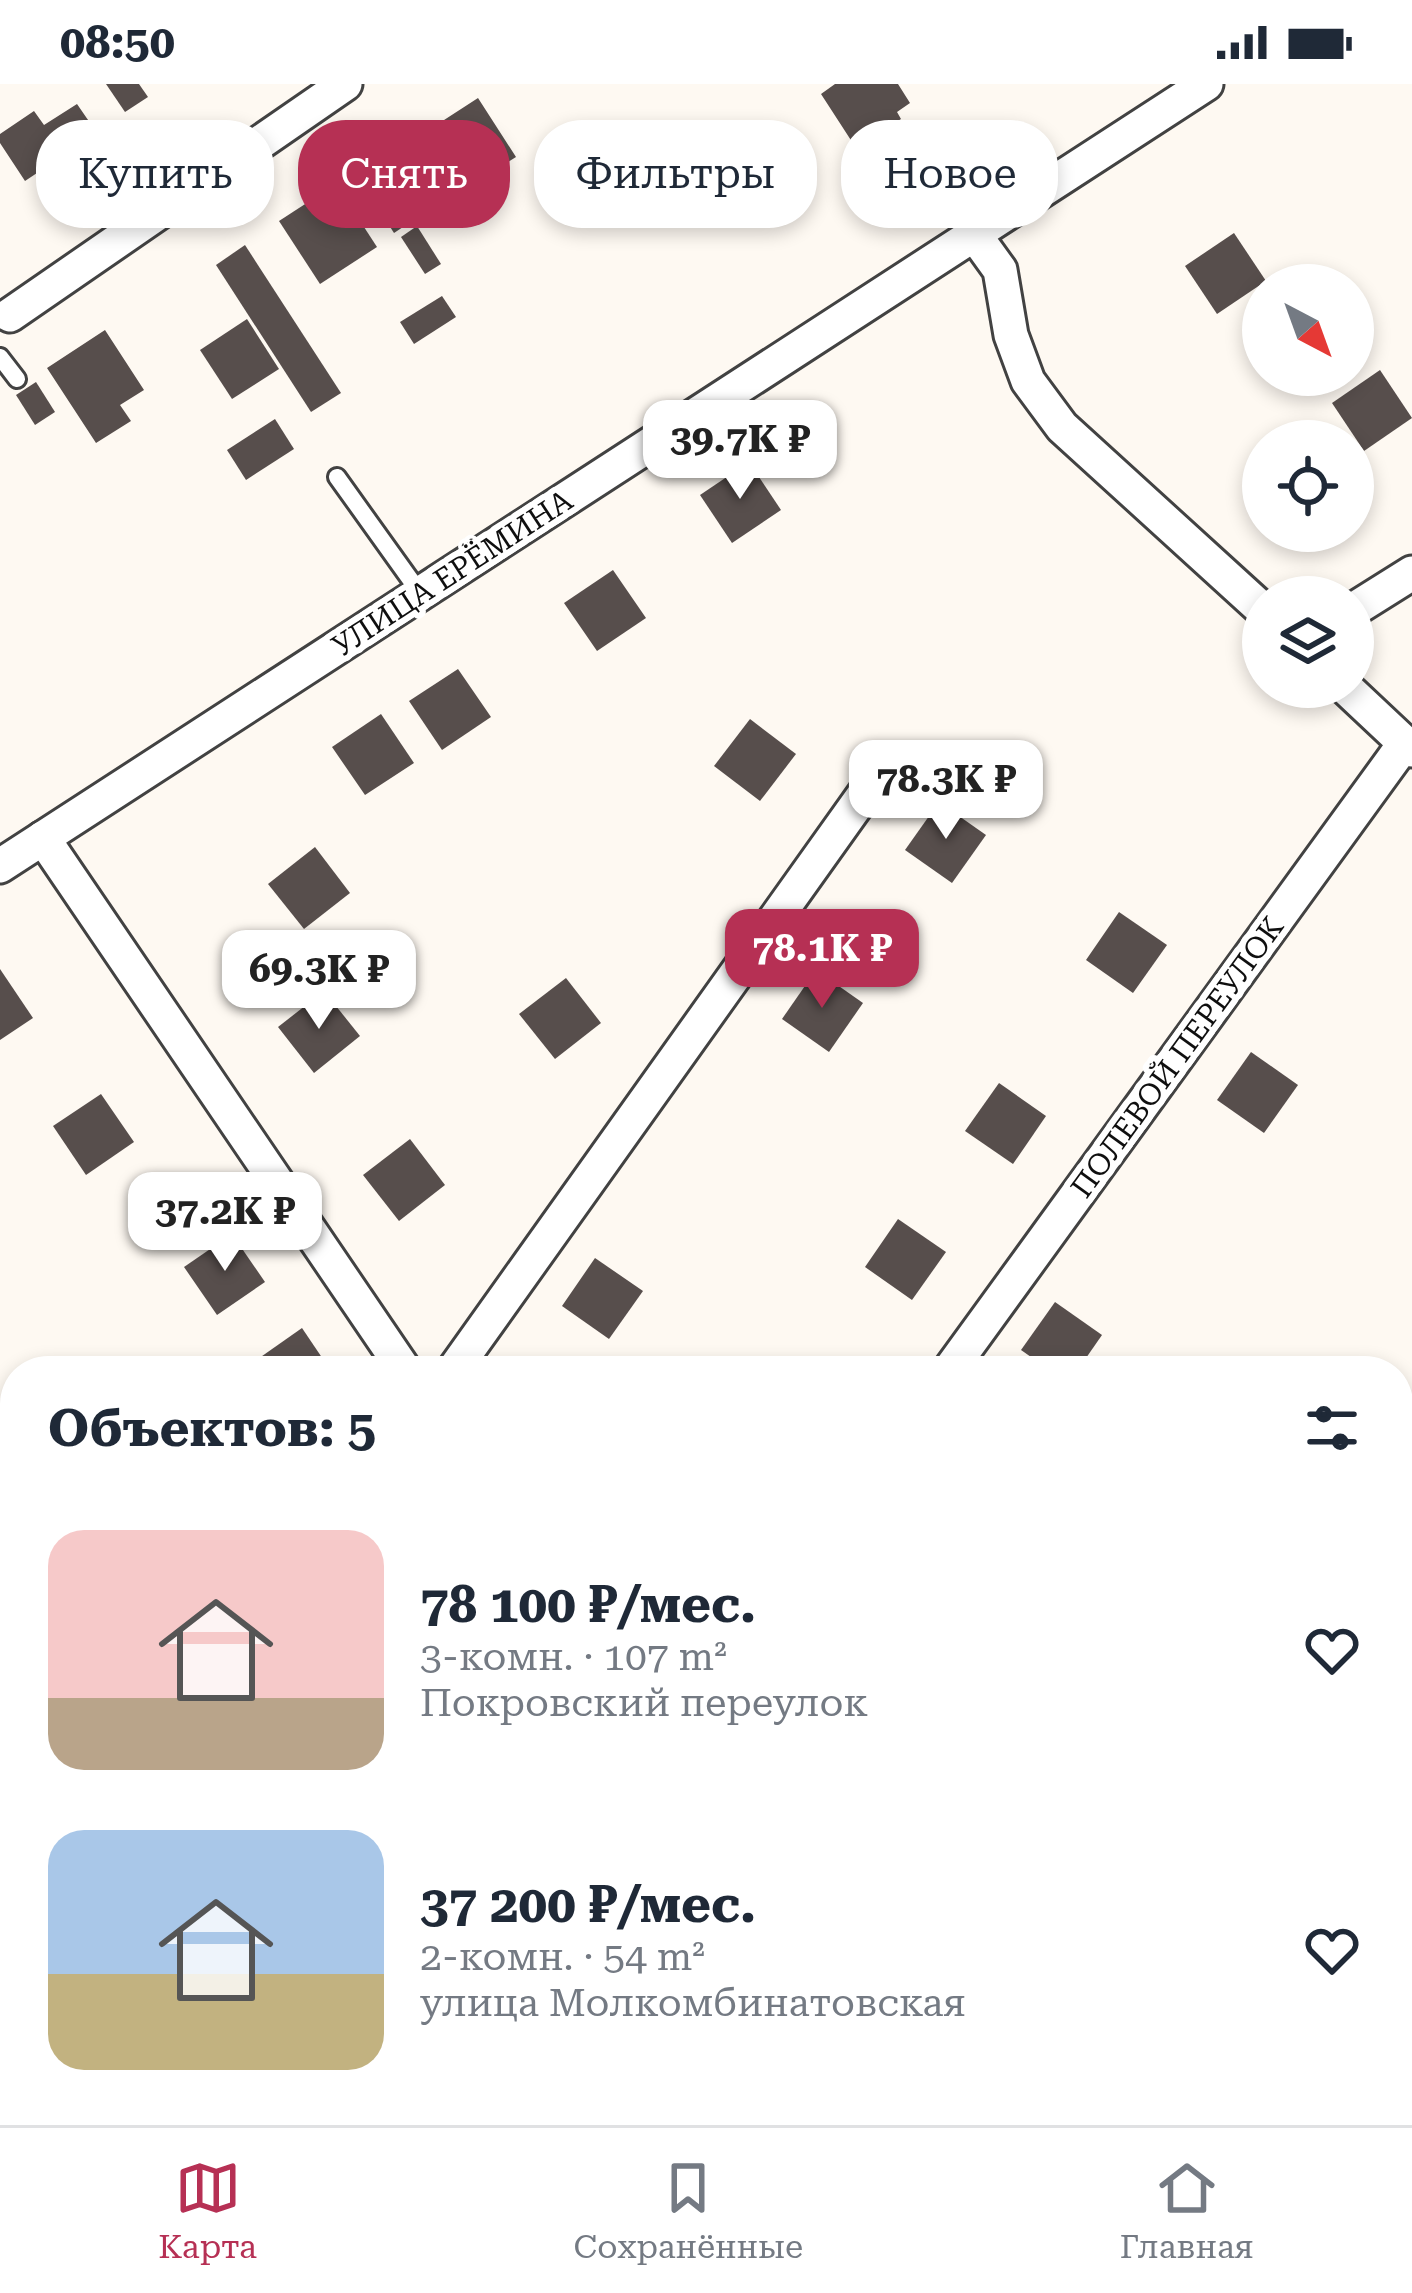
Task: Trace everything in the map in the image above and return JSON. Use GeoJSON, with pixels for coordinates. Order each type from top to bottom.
{"type":"FeatureCollection","features":[{"type":"Feature","properties":{"kind":"street"},"geometry":{"type":"LineString","coordinates":[[5,319],[345,84]]}},
{"type":"Feature","properties":{"kind":"street","name":"УЛИЦА ЕРЁМИНА"},"geometry":{"type":"LineString","coordinates":[[0,866],[1207,84]]}},
{"type":"Feature","properties":{"kind":"street"},"geometry":{"type":"LineString","coordinates":[[974,234],[1000,270],[1011,335],[1028,381],[1063,427],[1242,590]]}},
{"type":"Feature","properties":{"kind":"street"},"geometry":{"type":"LineString","coordinates":[[1374,597],[1412,573]]}},
{"type":"Feature","properties":{"kind":"street"},"geometry":{"type":"LineString","coordinates":[[1367,708],[1409,747]]}},
{"type":"Feature","properties":{"kind":"street","name":"ПОЛЕВОЙ ПЕРЕУЛОК"},"geometry":{"type":"LineString","coordinates":[[961,1356],[1409,747]]}},
{"type":"Feature","properties":{"kind":"street"},"geometry":{"type":"LineString","coordinates":[[463,1356],[885,765]]}},
{"type":"Feature","properties":{"kind":"street"},"geometry":{"type":"LineString","coordinates":[[43,838],[395,1356]]}},
{"type":"Feature","properties":{"kind":"lane"},"geometry":{"type":"LineString","coordinates":[[0,357],[17,379]]}},
{"type":"Feature","properties":{"kind":"lane"},"geometry":{"type":"LineString","coordinates":[[338,477],[420,593]]}},
{"type":"Feature","properties":{"kind":"building"},"geometry":{"type":"Polygon","coordinates":[[[106,84],[139,84],[148,97],[125,112],[106,84]]]}},
{"type":"Feature","properties":{"kind":"building"},"geometry":{"type":"Polygon","coordinates":[[[835,84],[898,84],[910,103],[897,112],[899,120],[841,120],[841,125],[821,94],[835,84]]]}},
{"type":"Feature","properties":{"kind":"building"},"geometry":{"type":"Polygon","coordinates":[[[478,98],[492,120],[444,120],[478,98]]]}},
{"type":"Feature","properties":{"kind":"building"},"geometry":{"type":"Polygon","coordinates":[[[77,104],[88,120],[52,120],[77,104]]]}},
{"type":"Feature","properties":{"kind":"building"},"geometry":{"type":"Polygon","coordinates":[[[34,111],[40,120],[36,120],[36,174],[25,181],[0,143],[0,134],[34,111]]]}},
{"type":"Feature","properties":{"kind":"building"},"geometry":{"type":"Polygon","coordinates":[[[298,209],[298,228],[365,228],[377,247],[320,284],[279,221],[298,209]]]}},
{"type":"Feature","properties":{"kind":"building"},"geometry":{"type":"Polygon","coordinates":[[[418,228],[441,264],[425,274],[401,237],[418,228]]]}},
{"type":"Feature","properties":{"kind":"building"},"geometry":{"type":"Polygon","coordinates":[[[1234,233],[1255,264],[1242,264],[1242,297],[1217,314],[1185,266],[1234,233]]]}},
{"type":"Feature","properties":{"kind":"building"},"geometry":{"type":"Polygon","coordinates":[[[245,245],[341,393],[311,412],[216,265],[245,245]]]}},
{"type":"Feature","properties":{"kind":"building"},"geometry":{"type":"Polygon","coordinates":[[[442,296],[456,317],[414,344],[400,322],[442,296]]]}},
{"type":"Feature","properties":{"kind":"building"},"geometry":{"type":"Polygon","coordinates":[[[247,319],[279,369],[232,399],[200,350],[247,319]]]}},
{"type":"Feature","properties":{"kind":"building"},"geometry":{"type":"Polygon","coordinates":[[[105,330],[144,390],[120,405],[131,421],[96,443],[47,368],[105,330]]]}},
{"type":"Feature","properties":{"kind":"building"},"geometry":{"type":"Polygon","coordinates":[[[1380,370],[1412,418],[1374,444],[1374,420],[1343,420],[1332,403],[1342,396],[1374,396],[1374,374],[1380,370]]]}},
{"type":"Feature","properties":{"kind":"building"},"geometry":{"type":"Polygon","coordinates":[[[36,382],[55,412],[35,425],[16,395],[36,382]]]}},
{"type":"Feature","properties":{"kind":"building"},"geometry":{"type":"Polygon","coordinates":[[[275,419],[294,449],[246,480],[227,450],[275,419]]]}},
{"type":"Feature","properties":{"kind":"building"},"geometry":{"type":"Polygon","coordinates":[[[749,462],[781,510],[732,543],[700,495],[749,462]]]}},
{"type":"Feature","properties":{"kind":"building"},"geometry":{"type":"Polygon","coordinates":[[[613,570],[646,618],[597,651],[564,603],[613,570]]]}},
{"type":"Feature","properties":{"kind":"building"},"geometry":{"type":"Polygon","coordinates":[[[458,669],[491,717],[442,750],[409,701],[458,669]]]}},
{"type":"Feature","properties":{"kind":"building"},"geometry":{"type":"Polygon","coordinates":[[[381,714],[414,763],[365,795],[332,747],[381,714]]]}},
{"type":"Feature","properties":{"kind":"building"},"geometry":{"type":"Polygon","coordinates":[[[750,719],[796,754],[760,801],[714,766],[750,719]]]}},
{"type":"Feature","properties":{"kind":"building"},"geometry":{"type":"Polygon","coordinates":[[[939,802],[986,835],[952,883],[905,850],[939,802]]]}},
{"type":"Feature","properties":{"kind":"building"},"geometry":{"type":"Polygon","coordinates":[[[315,847],[350,893],[304,929],[268,884],[315,847]]]}},
{"type":"Feature","properties":{"kind":"building"},"geometry":{"type":"Polygon","coordinates":[[[1119,912],[1167,945],[1133,993],[1086,960],[1119,912]]]}},
{"type":"Feature","properties":{"kind":"building"},"geometry":{"type":"Polygon","coordinates":[[[0,969],[33,1018],[0,1040],[0,969]]]}},
{"type":"Feature","properties":{"kind":"building"},"geometry":{"type":"Polygon","coordinates":[[[816,970],[863,1003],[829,1052],[782,1019],[816,970]]]}},
{"type":"Feature","properties":{"kind":"building"},"geometry":{"type":"Polygon","coordinates":[[[566,978],[601,1023],[555,1059],[519,1014],[566,978]]]}},
{"type":"Feature","properties":{"kind":"building"},"geometry":{"type":"Polygon","coordinates":[[[324,991],[360,1036],[314,1073],[278,1027],[324,991]]]}},
{"type":"Feature","properties":{"kind":"building"},"geometry":{"type":"Polygon","coordinates":[[[1251,1052],[1298,1085],[1264,1133],[1217,1100],[1251,1052]]]}},
{"type":"Feature","properties":{"kind":"building"},"geometry":{"type":"Polygon","coordinates":[[[999,1083],[1046,1116],[1013,1164],[965,1131],[999,1083]]]}},
{"type":"Feature","properties":{"kind":"building"},"geometry":{"type":"Polygon","coordinates":[[[101,1094],[134,1142],[86,1175],[53,1126],[101,1094]]]}},
{"type":"Feature","properties":{"kind":"building"},"geometry":{"type":"Polygon","coordinates":[[[410,1139],[445,1185],[399,1221],[363,1175],[410,1139]]]}},
{"type":"Feature","properties":{"kind":"building"},"geometry":{"type":"Polygon","coordinates":[[[898,1219],[946,1252],[912,1300],[865,1267],[898,1219]]]}},
{"type":"Feature","properties":{"kind":"building"},"geometry":{"type":"Polygon","coordinates":[[[232,1234],[265,1282],[217,1315],[184,1267],[232,1234]]]}},
{"type":"Feature","properties":{"kind":"building"},"geometry":{"type":"Polygon","coordinates":[[[595,1258],[643,1291],[609,1339],[562,1306],[595,1258]]]}},
{"type":"Feature","properties":{"kind":"building"},"geometry":{"type":"Polygon","coordinates":[[[1055,1302],[1102,1335],[1087,1356],[1030,1356],[1021,1350],[1055,1302]]]}},
{"type":"Feature","properties":{"kind":"building"},"geometry":{"type":"Polygon","coordinates":[[[302,1328],[321,1356],[262,1356],[302,1328]]]}}]}
